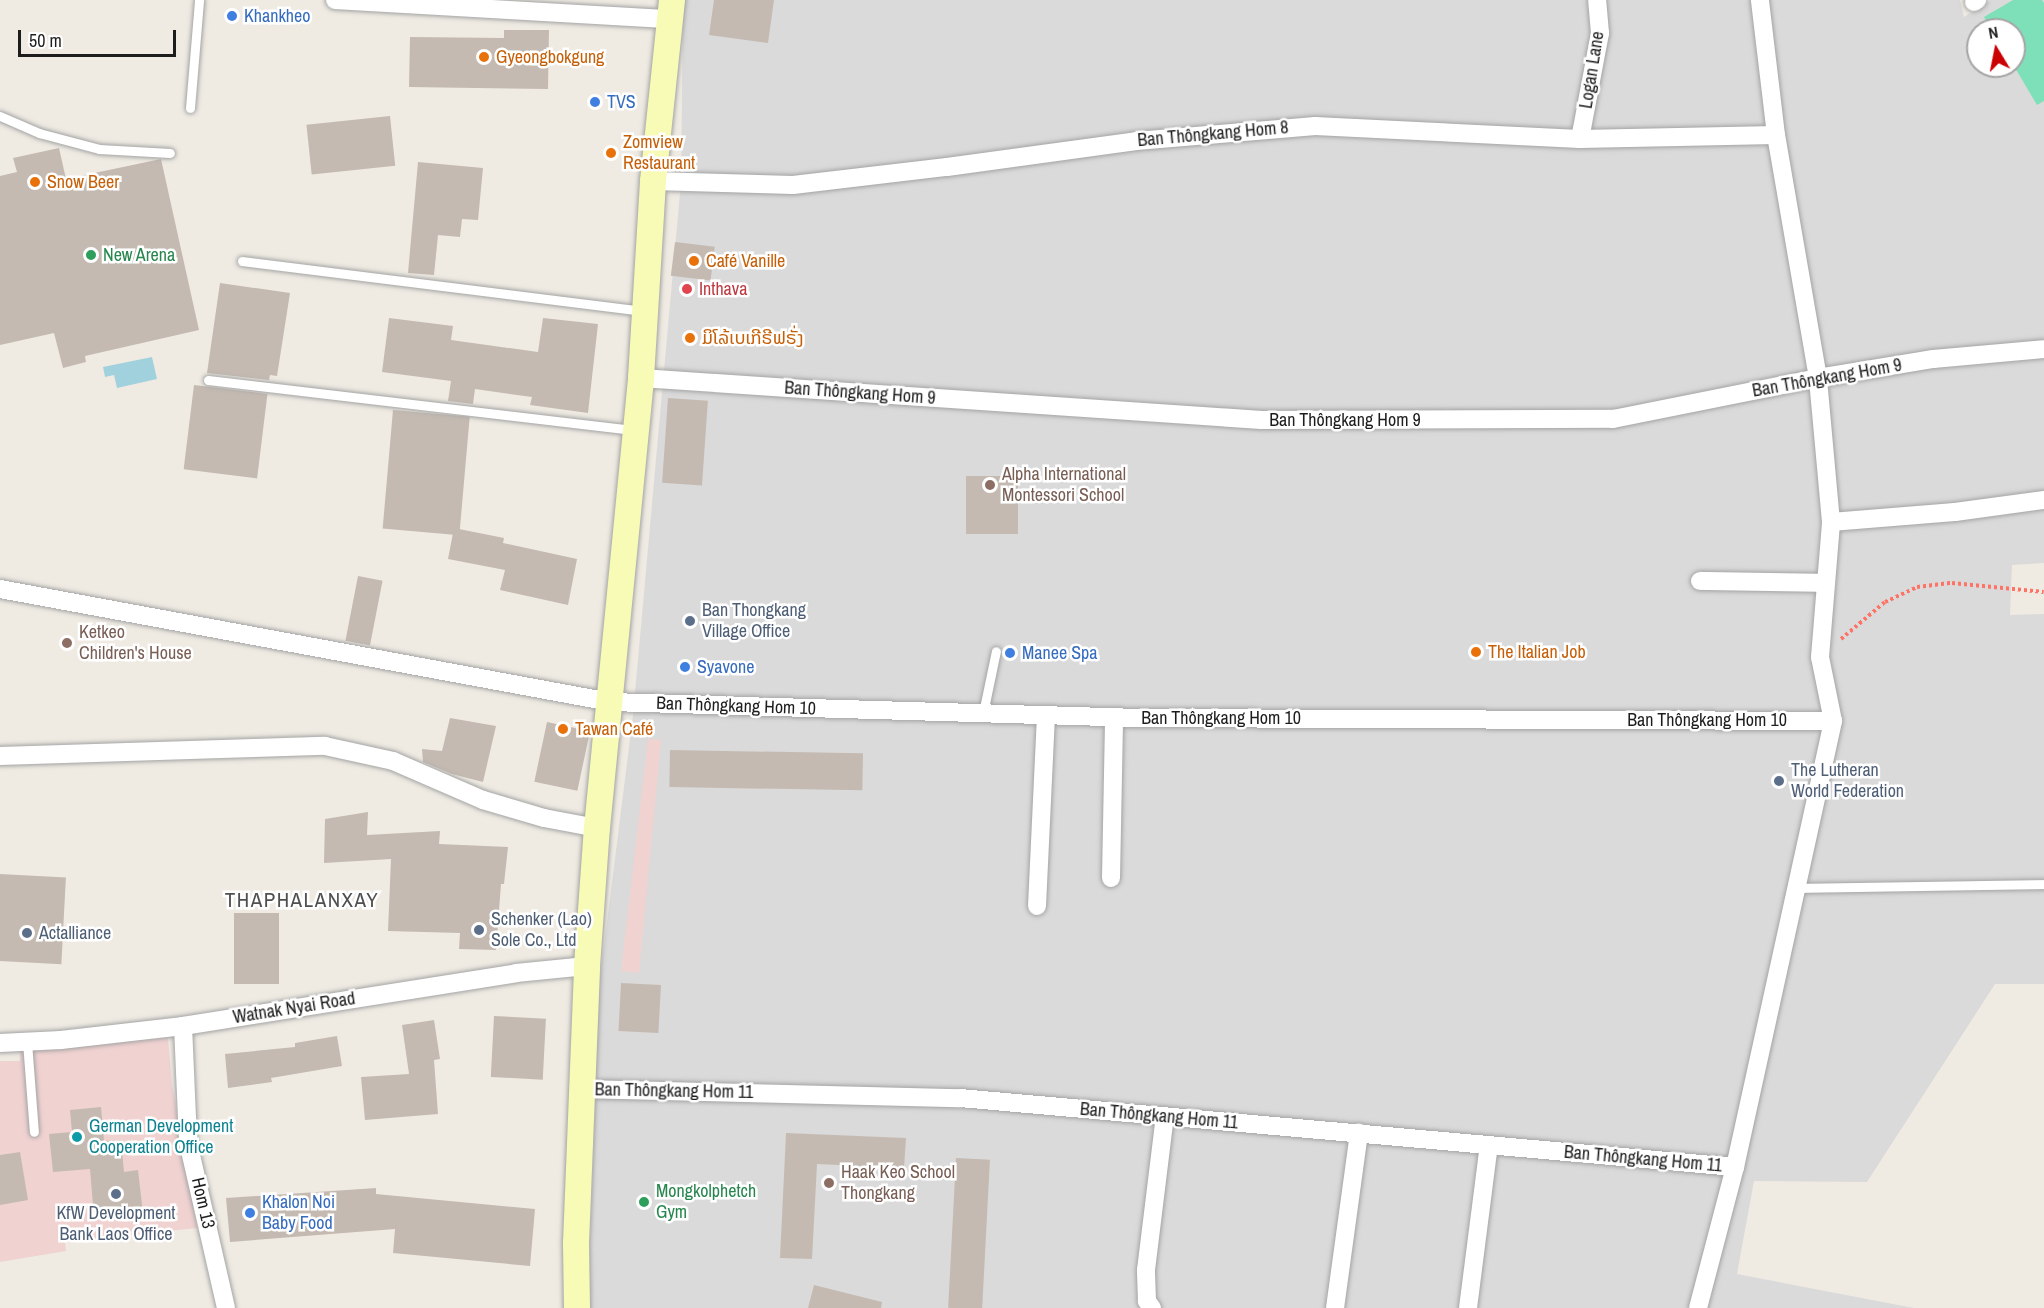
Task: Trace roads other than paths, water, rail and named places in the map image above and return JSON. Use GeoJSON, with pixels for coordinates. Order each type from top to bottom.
{"type":"FeatureCollection","features":[{"type":"Feature","properties":{"kind":"street"},"geometry":{"type":"LineString","coordinates":[[335,0],[671,10],[654,181],[637,430],[597,828],[587,966],[576,1243],[578,1308]]}},
{"type":"Feature","properties":{"kind":"street","name":"Logan Lane"},"geometry":{"type":"LineString","coordinates":[[1580,139],[1600,33],[1597,0]]}},
{"type":"Feature","properties":{"kind":"street"},"geometry":{"type":"LineString","coordinates":[[1698,1308],[1735,1167],[1833,721],[1820,657],[1824,583],[1831,522],[1818,378],[1776,135],[1760,0]]}},
{"type":"Feature","properties":{"kind":"street","name":"Ban Thôngkang Hom 8"},"geometry":{"type":"LineString","coordinates":[[654,181],[793,184],[947,167],[1136,141],[1315,126],[1580,139],[1776,135]]}},
{"type":"Feature","properties":{"kind":"street","name":"Ban Thôngkang Hom 9"},"geometry":{"type":"LineString","coordinates":[[641,378],[1274,420],[1612,419],[1818,378],[1933,359],[2044,349]]}},
{"type":"Feature","properties":{"kind":"street"},"geometry":{"type":"LineString","coordinates":[[1831,522],[1955,512],[2044,500]]}},
{"type":"Feature","properties":{"kind":"street"},"geometry":{"type":"LineString","coordinates":[[1700,581],[1824,583]]}},
{"type":"Feature","properties":{"kind":"street","name":"Ban Thôngkang Hom 10"},"geometry":{"type":"LineString","coordinates":[[0,589],[610,702],[1114,717],[1833,721]]}},
{"type":"Feature","properties":{"kind":"street"},"geometry":{"type":"LineString","coordinates":[[1037,906],[1046,715]]}},
{"type":"Feature","properties":{"kind":"street"},"geometry":{"type":"LineString","coordinates":[[1111,878],[1114,717]]}},
{"type":"Feature","properties":{"kind":"street"},"geometry":{"type":"LineString","coordinates":[[0,756],[325,746],[393,761],[483,800],[544,818],[597,828]]}},
{"type":"Feature","properties":{"kind":"street","name":"Watnak Nyai Road"},"geometry":{"type":"LineString","coordinates":[[0,1043],[183,1026],[516,973],[587,966]]}},
{"type":"Feature","properties":{"kind":"street","name":"Hom 13"},"geometry":{"type":"LineString","coordinates":[[183,1026],[188,1142],[226,1308]]}},
{"type":"Feature","properties":{"kind":"street","name":"Ban Thôngkang Hom 11"},"geometry":{"type":"LineString","coordinates":[[581,1089],[960,1098],[1735,1167]]}},
{"type":"Feature","properties":{"kind":"street"},"geometry":{"type":"LineString","coordinates":[[1152,1308],[1147,1300],[1146,1270],[1165,1116]]}},
{"type":"Feature","properties":{"kind":"street"},"geometry":{"type":"LineString","coordinates":[[1335,1308],[1359,1133]]}},
{"type":"Feature","properties":{"kind":"street"},"geometry":{"type":"LineString","coordinates":[[1468,1308],[1489,1145]]}},
{"type":"Feature","properties":{"kind":"lane"},"geometry":{"type":"LineString","coordinates":[[190,108],[200,0]]}},
{"type":"Feature","properties":{"kind":"lane"},"geometry":{"type":"LineString","coordinates":[[0,116],[39,134],[99,149],[170,153]]}},
{"type":"Feature","properties":{"kind":"lane"},"geometry":{"type":"LineString","coordinates":[[242,261],[646,311]]}},
{"type":"Feature","properties":{"kind":"lane"},"geometry":{"type":"LineString","coordinates":[[208,380],[637,430]]}},
{"type":"Feature","properties":{"kind":"lane"},"geometry":{"type":"LineString","coordinates":[[983,713],[996,651]]}},
{"type":"Feature","properties":{"kind":"lane"},"geometry":{"type":"LineString","coordinates":[[1797,888],[2044,884]]}},
{"type":"Feature","properties":{"kind":"lane"},"geometry":{"type":"LineString","coordinates":[[27,1042],[34,1132]]}},
{"type":"Feature","properties":{"kind":"water"},"geometry":{"type":"Polygon","coordinates":[[[152,357],[157,379],[117,388],[114,375],[105,377],[103,367],[152,357]]]}},
{"type":"Feature","properties":{"kind":"place","name":"Khankheo"},"geometry":{"type":"Point","coordinates":[232,16]}},
{"type":"Feature","properties":{"kind":"place","name":"Gyeongbokgung"},"geometry":{"type":"Point","coordinates":[484,57]}},
{"type":"Feature","properties":{"kind":"place","name":"TVS"},"geometry":{"type":"Point","coordinates":[595,102]}},
{"type":"Feature","properties":{"kind":"place","name":"Zomview Restaurant"},"geometry":{"type":"Point","coordinates":[611,153]}},
{"type":"Feature","properties":{"kind":"place","name":"Snow Beer"},"geometry":{"type":"Point","coordinates":[35,182]}},
{"type":"Feature","properties":{"kind":"place","name":"New Arena"},"geometry":{"type":"Point","coordinates":[91,255]}},
{"type":"Feature","properties":{"kind":"place","name":"Café Vanille"},"geometry":{"type":"Point","coordinates":[694,261]}},
{"type":"Feature","properties":{"kind":"place","name":"Inthava"},"geometry":{"type":"Point","coordinates":[687,289]}},
{"type":"Feature","properties":{"kind":"place","name":"ມິໂລ້ເບເກີຣີຟຣັ່ງ"},"geometry":{"type":"Point","coordinates":[690,338]}},
{"type":"Feature","properties":{"kind":"place","name":"Alpha International Montessori School"},"geometry":{"type":"Point","coordinates":[990,485]}},
{"type":"Feature","properties":{"kind":"place","name":"Ban Thongkang Village Office"},"geometry":{"type":"Point","coordinates":[690,621]}},
{"type":"Feature","properties":{"kind":"place","name":"Ketkeo Children's House"},"geometry":{"type":"Point","coordinates":[67,643]}},
{"type":"Feature","properties":{"kind":"place","name":"The Italian Job"},"geometry":{"type":"Point","coordinates":[1476,652]}},
{"type":"Feature","properties":{"kind":"place","name":"Manee Spa"},"geometry":{"type":"Point","coordinates":[1010,653]}},
{"type":"Feature","properties":{"kind":"place","name":"Syavone"},"geometry":{"type":"Point","coordinates":[685,667]}},
{"type":"Feature","properties":{"kind":"place","name":"Tawan Café"},"geometry":{"type":"Point","coordinates":[563,729]}},
{"type":"Feature","properties":{"kind":"place","name":"The Lutheran World Federation"},"geometry":{"type":"Point","coordinates":[1779,781]}},
{"type":"Feature","properties":{"kind":"place","name":"Schenker (Lao) Sole Co., Ltd"},"geometry":{"type":"Point","coordinates":[479,930]}},
{"type":"Feature","properties":{"kind":"place","name":"Actalliance"},"geometry":{"type":"Point","coordinates":[27,933]}},
{"type":"Feature","properties":{"kind":"place","name":"German Development Cooperation Office"},"geometry":{"type":"Point","coordinates":[77,1137]}},
{"type":"Feature","properties":{"kind":"place","name":"Haak Keo School Thongkang"},"geometry":{"type":"Point","coordinates":[829,1183]}},
{"type":"Feature","properties":{"kind":"place","name":"KfW Development Bank Laos Office"},"geometry":{"type":"Point","coordinates":[116,1194]}},
{"type":"Feature","properties":{"kind":"place","name":"Mongkolphetch Gym"},"geometry":{"type":"Point","coordinates":[644,1202]}},
{"type":"Feature","properties":{"kind":"place","name":"Khalon Noi Baby Food"},"geometry":{"type":"Point","coordinates":[250,1213]}},
{"type":"Feature","properties":{"kind":"district","name":"THAPHALANXAY"},"geometry":{"type":"Point","coordinates":[302,900]}}]}
